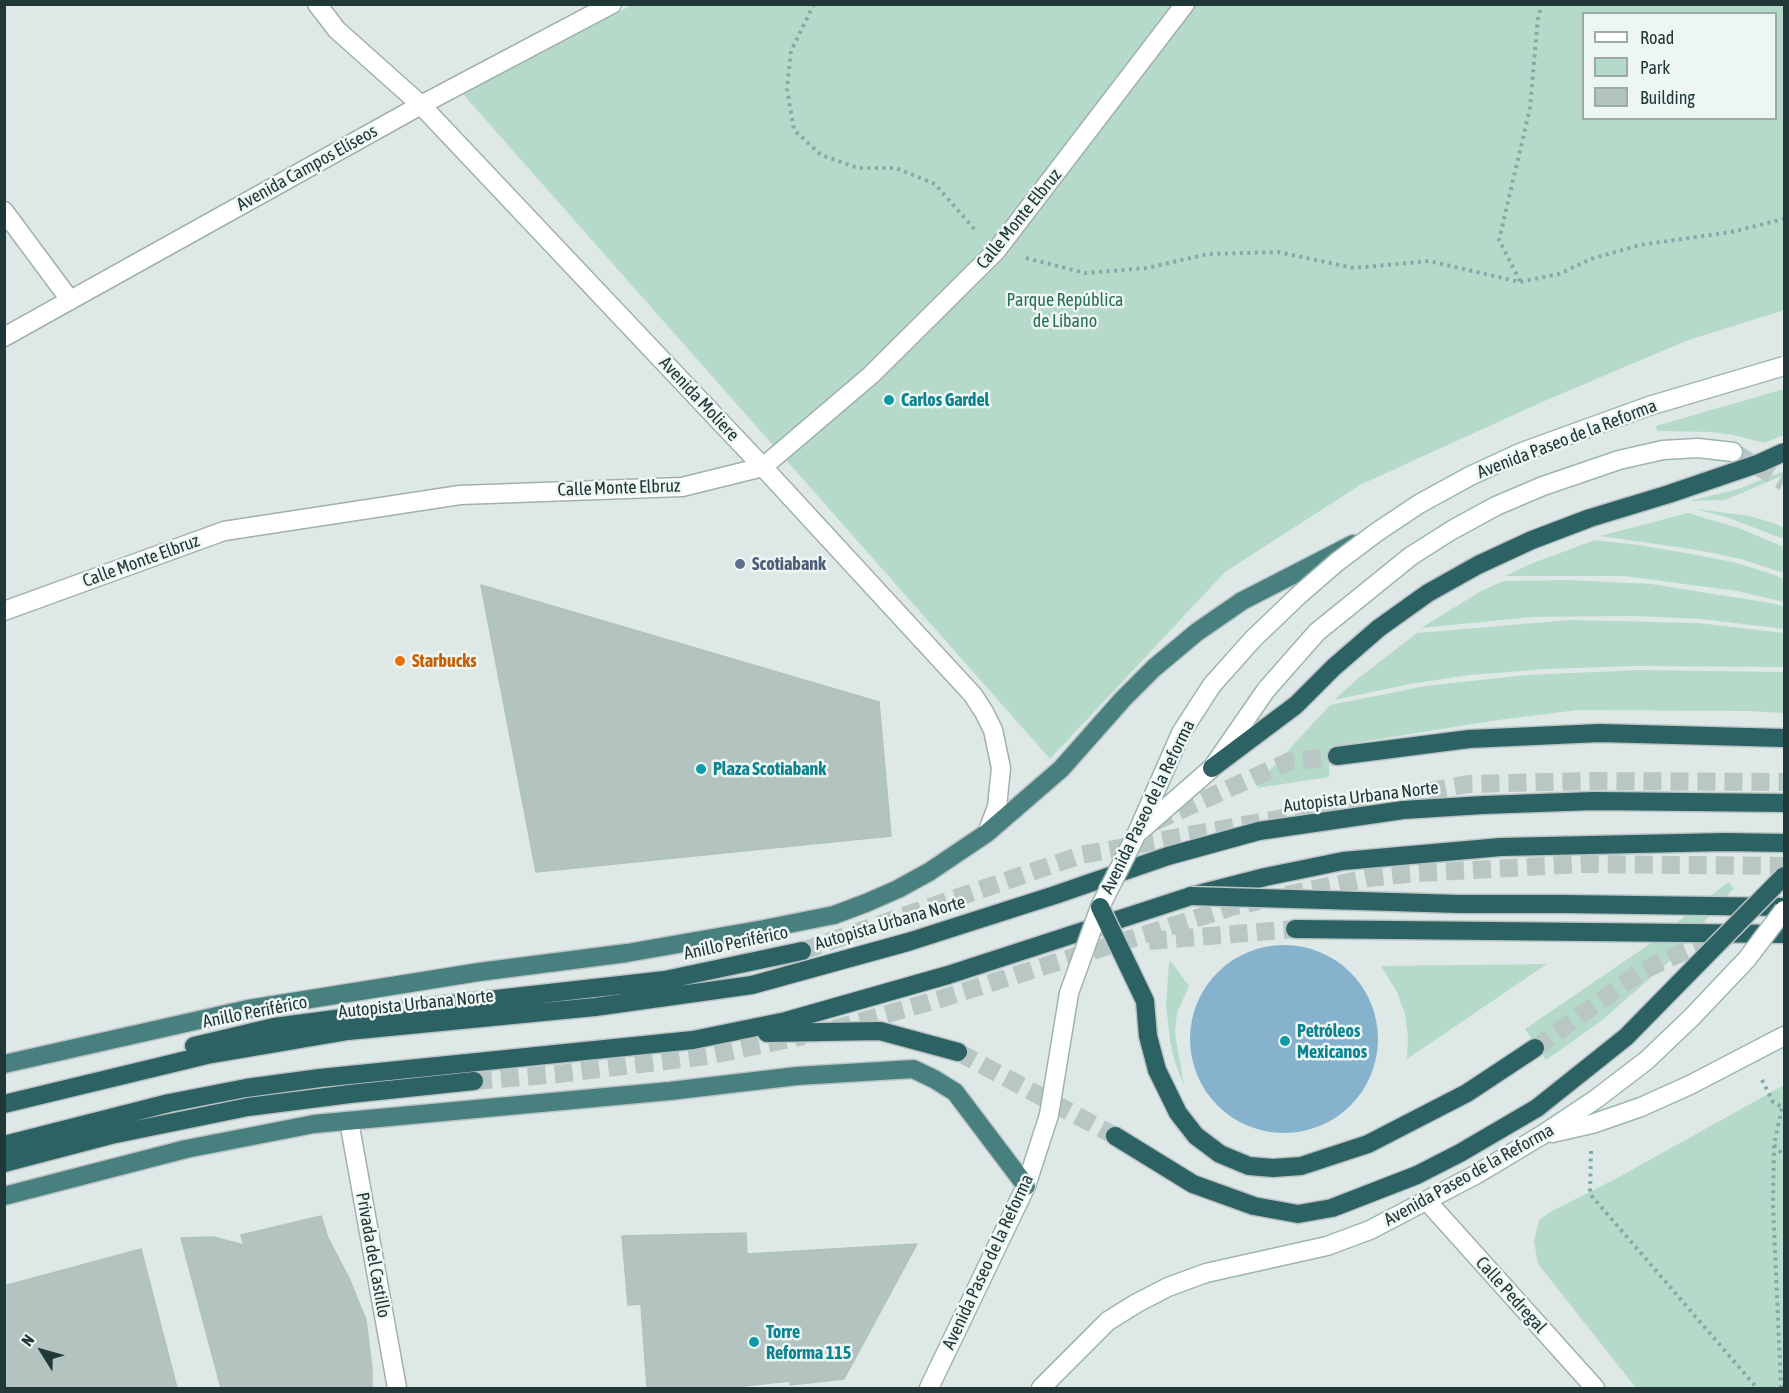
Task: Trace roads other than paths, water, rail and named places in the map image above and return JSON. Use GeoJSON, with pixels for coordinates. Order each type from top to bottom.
{"type":"FeatureCollection","features":[{"type":"Feature","properties":{"kind":"highway"},"geometry":{"type":"LineString","coordinates":[[1212,768],[1296,705],[1334,667],[1379,628],[1428,593],[1478,565],[1532,540],[1590,518],[1719,477],[1785,452]]}},
{"type":"Feature","properties":{"kind":"highway"},"geometry":{"type":"LineString","coordinates":[[4,1064],[248,1009],[479,972],[627,953],[834,915],[898,889],[929,872],[987,833],[1061,769],[1123,699],[1154,668],[1197,632],[1242,601],[1377,532]]}},
{"type":"Feature","properties":{"kind":"highway"},"geometry":{"type":"LineString","coordinates":[[1337,756],[1468,739],[1600,733],[1785,738]]}},
{"type":"Feature","properties":{"kind":"highway","name":"Autopista Urbana Norte"},"geometry":{"type":"LineString","coordinates":[[4,1104],[207,1055],[348,1030],[595,1007],[752,985],[908,942],[1168,856],[1259,831],[1403,810],[1483,805],[1594,801],[1785,803]]}},
{"type":"Feature","properties":{"kind":"highway"},"geometry":{"type":"LineString","coordinates":[[4,1145],[169,1103],[246,1088],[320,1078],[693,1040],[786,1021],[948,975],[1191,896],[1264,877],[1343,861],[1501,847],[1725,842],[1785,843]]}},
{"type":"Feature","properties":{"kind":"highway"},"geometry":{"type":"LineString","coordinates":[[1115,1136],[1193,1184],[1254,1206],[1298,1214],[1332,1208],[1363,1197],[1417,1175],[1537,1108],[1626,1037],[1785,876]]}},
{"type":"Feature","properties":{"kind":"highway"},"geometry":{"type":"LineString","coordinates":[[1191,896],[1459,904],[1785,908]]}},
{"type":"Feature","properties":{"kind":"highway"},"geometry":{"type":"LineString","coordinates":[[1100,907],[1145,1001],[1148,1036],[1158,1070],[1178,1113],[1196,1136],[1220,1154],[1249,1166],[1273,1168],[1300,1166],[1368,1144],[1467,1093],[1535,1048]]}},
{"type":"Feature","properties":{"kind":"highway"},"geometry":{"type":"LineString","coordinates":[[1295,928],[1785,934]]}},
{"type":"Feature","properties":{"kind":"highway","name":"Anillo Periférico"},"geometry":{"type":"LineString","coordinates":[[4,1091],[274,1027],[664,980],[802,951]]}},
{"type":"Feature","properties":{"kind":"highway"},"geometry":{"type":"LineString","coordinates":[[727,1033],[880,1031],[958,1052]]}},
{"type":"Feature","properties":{"kind":"highway"},"geometry":{"type":"LineString","coordinates":[[4,1196],[196,1146],[303,1126],[670,1091],[797,1076],[913,1069],[934,1078],[955,1092],[1026,1186]]}},
{"type":"Feature","properties":{"kind":"highway"},"geometry":{"type":"LineString","coordinates":[[4,1163],[111,1135],[248,1107],[474,1081]]}},
{"type":"Feature","properties":{"kind":"street","name":"Avenida Moliere"},"geometry":{"type":"LineString","coordinates":[[317,4],[337,30],[421,105],[763,467],[973,695],[993,730],[1001,768],[997,807],[987,833]]}},
{"type":"Feature","properties":{"kind":"street","name":"Avenida Campos Elíseos"},"geometry":{"type":"LineString","coordinates":[[4,337],[421,105],[612,4]]}},
{"type":"Feature","properties":{"kind":"street","name":"Calle Monte Elbruz"},"geometry":{"type":"LineString","coordinates":[[4,611],[224,531],[460,495],[682,487],[763,467],[871,375],[996,251],[1185,4]]}},
{"type":"Feature","properties":{"kind":"street"},"geometry":{"type":"LineString","coordinates":[[4,211],[70,300]]}},
{"type":"Feature","properties":{"kind":"street","name":"Avenida Paseo de la Reforma"},"geometry":{"type":"LineString","coordinates":[[929,1389],[1026,1186],[1049,1115],[1070,993],[1100,907],[1137,833],[1181,733],[1212,685],[1253,639],[1299,595],[1337,562],[1419,504],[1522,452],[1649,406],[1785,366]]}},
{"type":"Feature","properties":{"kind":"street"},"geometry":{"type":"LineString","coordinates":[[1137,833],[1212,768],[1266,690],[1317,632],[1411,556],[1496,506],[1543,486],[1619,460],[1663,450],[1698,448],[1733,452]]}},
{"type":"Feature","properties":{"kind":"street","name":"Avenida Paseo de la Reforma"},"geometry":{"type":"LineString","coordinates":[[1041,1389],[1108,1321],[1168,1287],[1206,1273],[1327,1246],[1370,1230],[1427,1201],[1542,1135],[1596,1099],[1647,1060],[1748,959],[1785,908]]}},
{"type":"Feature","properties":{"kind":"street"},"geometry":{"type":"LineString","coordinates":[[1542,1135],[1592,1124],[1641,1107],[1690,1085],[1785,1036]]}},
{"type":"Feature","properties":{"kind":"street","name":"Privada del Castillo"},"geometry":{"type":"LineString","coordinates":[[349,1120],[397,1389]]}},
{"type":"Feature","properties":{"kind":"street","name":"Calle Pedregal"},"geometry":{"type":"LineString","coordinates":[[1427,1201],[1595,1389]]}},
{"type":"Feature","properties":{"kind":"water"},"geometry":{"type":"Polygon","coordinates":[[[1275,945],[1293,945],[1320,952],[1351,972],[1371,1003],[1378,1039],[1371,1075],[1351,1106],[1320,1126],[1293,1133],[1275,1133],[1240,1122],[1224,1112],[1211,1099],[1194,1066],[1190,1048],[1190,1030],[1201,995],[1211,979],[1224,966],[1257,949],[1275,945]]]}},
{"type":"Feature","properties":{"kind":"tunnel"},"geometry":{"type":"LineString","coordinates":[[1733,452],[1784,482]]}},
{"type":"Feature","properties":{"kind":"tunnel"},"geometry":{"type":"LineString","coordinates":[[1154,822],[1288,762],[1337,756]]}},
{"type":"Feature","properties":{"kind":"tunnel"},"geometry":{"type":"LineString","coordinates":[[802,951],[1081,855],[1468,784],[1591,781],[1784,782]]}},
{"type":"Feature","properties":{"kind":"tunnel"},"geometry":{"type":"LineString","coordinates":[[1286,895],[1368,878],[1418,873],[1582,864],[1784,866]]}},
{"type":"Feature","properties":{"kind":"tunnel"},"geometry":{"type":"LineString","coordinates":[[834,1029],[940,999],[1232,907],[1259,901]]}},
{"type":"Feature","properties":{"kind":"tunnel"},"geometry":{"type":"LineString","coordinates":[[1149,941],[1295,929]]}},
{"type":"Feature","properties":{"kind":"tunnel"},"geometry":{"type":"LineString","coordinates":[[1535,1048],[1642,971],[1696,946],[1727,939]]}},
{"type":"Feature","properties":{"kind":"tunnel"},"geometry":{"type":"LineString","coordinates":[[474,1081],[558,1074],[707,1056],[804,1036]]}},
{"type":"Feature","properties":{"kind":"tunnel"},"geometry":{"type":"LineString","coordinates":[[958,1052],[1115,1136]]}},
{"type":"Feature","properties":{"kind":"place","name":"Carlos Gardel"},"geometry":{"type":"Point","coordinates":[889,400]}},
{"type":"Feature","properties":{"kind":"place","name":"Scotiabank"},"geometry":{"type":"Point","coordinates":[740,564]}},
{"type":"Feature","properties":{"kind":"place","name":"Starbucks"},"geometry":{"type":"Point","coordinates":[400,661]}},
{"type":"Feature","properties":{"kind":"place","name":"Plaza Scotiabank"},"geometry":{"type":"Point","coordinates":[701,769]}},
{"type":"Feature","properties":{"kind":"place","name":"Petróleos Mexicanos"},"geometry":{"type":"Point","coordinates":[1285,1041]}},
{"type":"Feature","properties":{"kind":"place","name":"Torre Reforma 115"},"geometry":{"type":"Point","coordinates":[754,1342]}},
{"type":"Feature","properties":{"kind":"park label","name":"Parque República de Líbano"},"geometry":{"type":"Point","coordinates":[1065,310]}}]}
